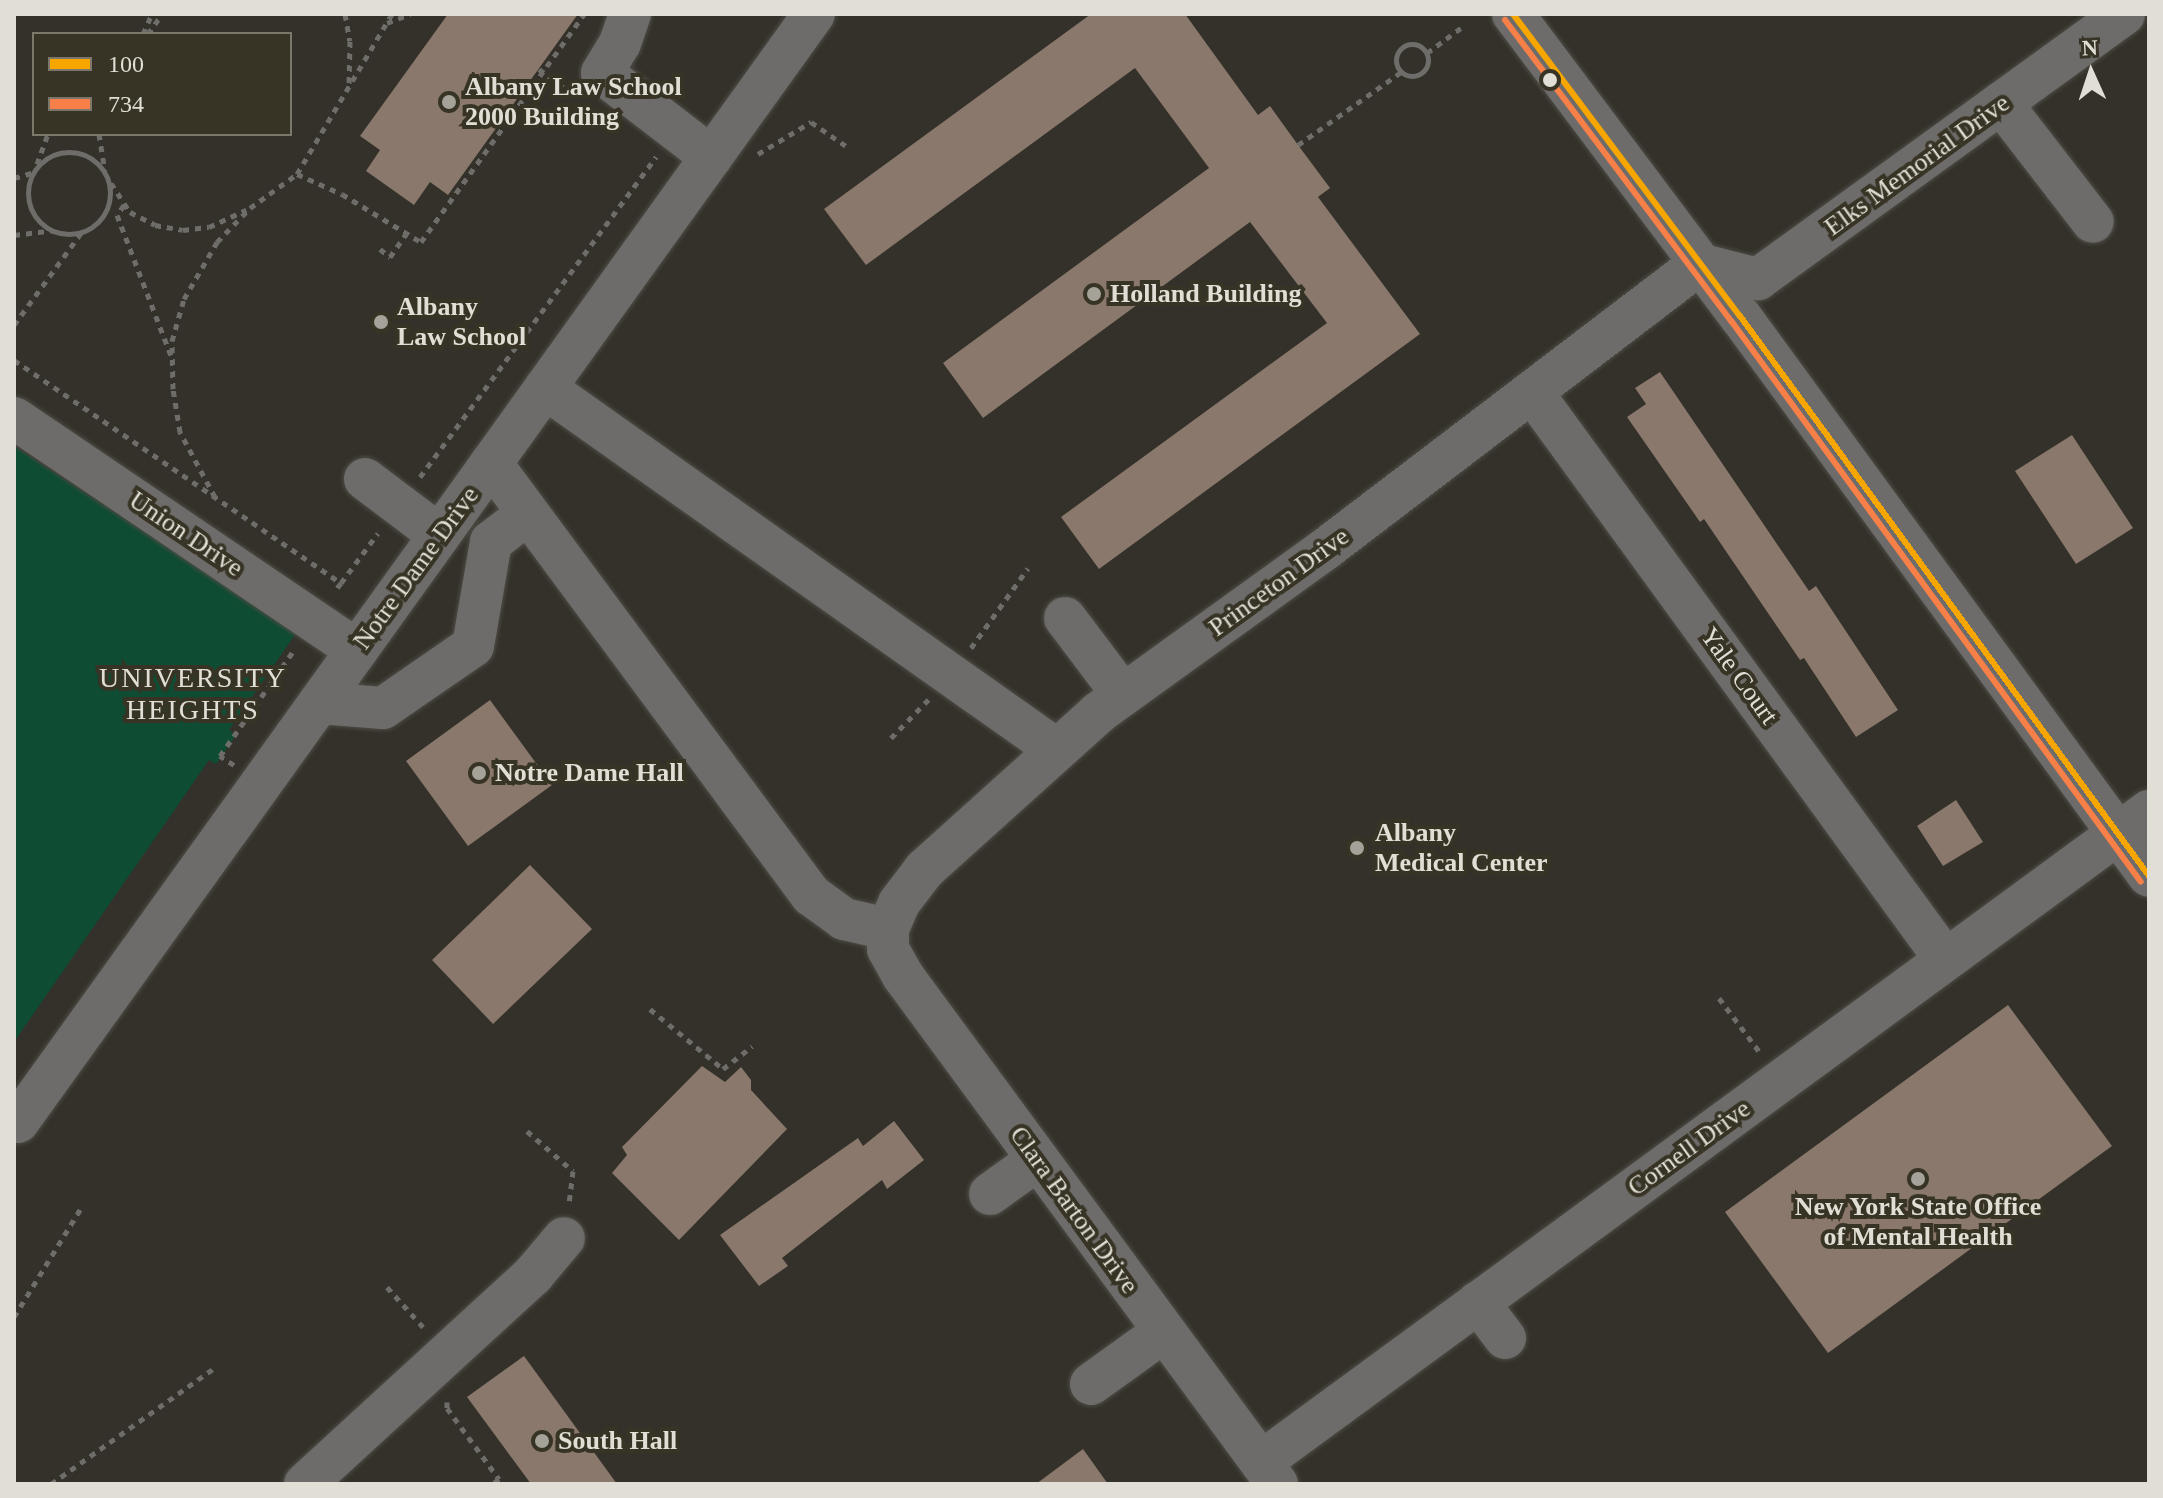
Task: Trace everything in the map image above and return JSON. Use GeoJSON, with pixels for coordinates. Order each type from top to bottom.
{"type":"FeatureCollection","features":[{"type":"Feature","properties":{"kind":"street"},"geometry":{"type":"LineString","coordinates":[[630,14],[620,43],[602,73],[711,157]]}},
{"type":"Feature","properties":{"kind":"street","name":"Notre Dame Drive"},"geometry":{"type":"LineString","coordinates":[[22,1103],[319,703],[814,14]]}},
{"type":"Feature","properties":{"kind":"street"},"geometry":{"type":"LineString","coordinates":[[1513,14],[1699,264],[2133,822],[2149,876]]}},
{"type":"Feature","properties":{"kind":"street","name":"Elks Memorial Drive"},"geometry":{"type":"LineString","coordinates":[[1699,264],[1758,279],[2001,103],[2102,20]]}},
{"type":"Feature","properties":{"kind":"street"},"geometry":{"type":"LineString","coordinates":[[2001,103],[2093,222]]}},
{"type":"Feature","properties":{"kind":"street","name":"Princeton Drive"},"geometry":{"type":"LineString","coordinates":[[888,929],[899,903],[925,869],[1123,695],[1532,392],[1699,264]]}},
{"type":"Feature","properties":{"kind":"street"},"geometry":{"type":"LineString","coordinates":[[545,388],[1057,750]]}},
{"type":"Feature","properties":{"kind":"street","name":"Yale Court"},"geometry":{"type":"LineString","coordinates":[[1532,392],[1945,959]]}},
{"type":"Feature","properties":{"kind":"street","name":"Union Drive"},"geometry":{"type":"LineString","coordinates":[[14,418],[357,650]]}},
{"type":"Feature","properties":{"kind":"street"},"geometry":{"type":"LineString","coordinates":[[491,463],[526,515],[811,895],[844,919],[888,929]]}},
{"type":"Feature","properties":{"kind":"street"},"geometry":{"type":"LineString","coordinates":[[365,479],[439,535]]}},
{"type":"Feature","properties":{"kind":"street"},"geometry":{"type":"LineString","coordinates":[[319,703],[383,708],[473,646],[491,542],[526,515]]}},
{"type":"Feature","properties":{"kind":"street"},"geometry":{"type":"LineString","coordinates":[[1065,618],[1123,695]]}},
{"type":"Feature","properties":{"kind":"street","name":"Cornell Drive"},"geometry":{"type":"LineString","coordinates":[[1269,1473],[1478,1302],[2133,822]]}},
{"type":"Feature","properties":{"kind":"street","name":"Clara Barton Drive"},"geometry":{"type":"LineString","coordinates":[[888,929],[888,949],[903,976],[1269,1473]]}},
{"type":"Feature","properties":{"kind":"street"},"geometry":{"type":"LineString","coordinates":[[990,1194],[1037,1160]]}},
{"type":"Feature","properties":{"kind":"street"},"geometry":{"type":"LineString","coordinates":[[305,1484],[533,1275],[564,1238]]}},
{"type":"Feature","properties":{"kind":"street"},"geometry":{"type":"LineString","coordinates":[[1478,1302],[1505,1338]]}},
{"type":"Feature","properties":{"kind":"street"},"geometry":{"type":"LineString","coordinates":[[1091,1384],[1163,1332]]}},
{"type":"Feature","properties":{"kind":"path"},"geometry":{"type":"LineString","coordinates":[[147,32],[162,14]]}},
{"type":"Feature","properties":{"kind":"path"},"geometry":{"type":"LineString","coordinates":[[345,14],[350,41],[349,88]]}},
{"type":"Feature","properties":{"kind":"path"},"geometry":{"type":"LineString","coordinates":[[216,498],[180,432],[172,341],[184,299],[217,242],[250,208],[297,174],[392,14]]}},
{"type":"Feature","properties":{"kind":"path"},"geometry":{"type":"LineString","coordinates":[[387,23],[410,14]]}},
{"type":"Feature","properties":{"kind":"path"},"geometry":{"type":"LineString","coordinates":[[297,174],[342,194],[421,242],[584,14]]}},
{"type":"Feature","properties":{"kind":"path"},"geometry":{"type":"LineString","coordinates":[[1427,53],[1465,25]]}},
{"type":"Feature","properties":{"kind":"path"},"geometry":{"type":"LineString","coordinates":[[1416,44],[1427,53],[1428,64],[1420,75],[1410,77],[1401,72],[1396,62],[1401,48],[1416,44]]}},
{"type":"Feature","properties":{"kind":"path"},"geometry":{"type":"LineString","coordinates":[[1298,145],[1401,72]]}},
{"type":"Feature","properties":{"kind":"path"},"geometry":{"type":"LineString","coordinates":[[341,583],[676,130]]}},
{"type":"Feature","properties":{"kind":"path"},"geometry":{"type":"LineString","coordinates":[[47,136],[29,185],[33,212],[53,230]]}},
{"type":"Feature","properties":{"kind":"path"},"geometry":{"type":"LineString","coordinates":[[14,325],[81,232],[94,225],[109,203],[99,136]]}},
{"type":"Feature","properties":{"kind":"path"},"geometry":{"type":"LineString","coordinates":[[14,178],[33,172],[52,155],[77,152],[99,165],[124,205],[155,225],[183,230],[209,227],[250,208]]}},
{"type":"Feature","properties":{"kind":"path"},"geometry":{"type":"LineString","coordinates":[[124,205],[117,215],[173,361]]}},
{"type":"Feature","properties":{"kind":"path"},"geometry":{"type":"LineString","coordinates":[[14,235],[53,230],[81,232]]}},
{"type":"Feature","properties":{"kind":"path"},"geometry":{"type":"LineString","coordinates":[[380,249],[390,257],[407,233]]}},
{"type":"Feature","properties":{"kind":"path"},"geometry":{"type":"LineString","coordinates":[[1719,998],[1781,1080]]}},
{"type":"Feature","properties":{"kind":"path"},"geometry":{"type":"LineString","coordinates":[[650,1009],[723,1069],[752,1046]]}},
{"type":"Feature","properties":{"kind":"path"},"geometry":{"type":"LineString","coordinates":[[527,1131],[573,1171],[564,1238]]}},
{"type":"Feature","properties":{"kind":"path"},"geometry":{"type":"LineString","coordinates":[[14,1317],[83,1205]]}},
{"type":"Feature","properties":{"kind":"path"},"geometry":{"type":"LineString","coordinates":[[51,1484],[213,1369]]}},
{"type":"Feature","properties":{"kind":"green space"},"geometry":{"type":"Polygon","coordinates":[[[14,446],[297,632],[229,730],[236,735],[216,764],[209,760],[14,1042],[14,446]]]}},
{"type":"Feature","properties":{"kind":"building","name":"Albany Law School 2000 Building"},"geometry":{"type":"Polygon","coordinates":[[[448,14],[578,14],[448,195],[430,182],[414,205],[366,171],[380,150],[360,136],[448,14]]]}},
{"type":"Feature","properties":{"kind":"building","name":"Holland Building"},"geometry":{"type":"Polygon","coordinates":[[[1091,14],[1185,14],[1258,115],[1270,106],[1330,188],[1318,197],[1420,334],[1099,569],[1061,517],[1327,323],[1250,222],[983,418],[943,363],[1209,168],[1135,68],[866,265],[824,209],[1091,14]]]}},
{"type":"Feature","properties":{"kind":"building"},"geometry":{"type":"Polygon","coordinates":[[[1660,372],[1809,591],[1816,586],[1898,710],[1856,737],[1804,658],[1800,660],[1704,519],[1700,522],[1627,417],[1646,404],[1635,388],[1660,372]]]}},
{"type":"Feature","properties":{"kind":"building"},"geometry":{"type":"Polygon","coordinates":[[[2072,435],[2133,528],[2076,564],[2015,471],[2072,435]]]}},
{"type":"Feature","properties":{"kind":"building","name":"Notre Dame Hall"},"geometry":{"type":"Polygon","coordinates":[[[490,700],[552,785],[468,846],[406,761],[490,700]]]}},
{"type":"Feature","properties":{"kind":"building"},"geometry":{"type":"Polygon","coordinates":[[[1956,800],[1983,842],[1943,866],[1917,826],[1956,800]]]}},
{"type":"Feature","properties":{"kind":"building"},"geometry":{"type":"Polygon","coordinates":[[[530,865],[592,929],[493,1024],[432,960],[530,865]]]}},
{"type":"Feature","properties":{"kind":"building","name":"New York State Office of Mental Health"},"geometry":{"type":"Polygon","coordinates":[[[2008,1005],[2112,1146],[1828,1353],[1725,1212],[2008,1005]]]}},
{"type":"Feature","properties":{"kind":"building"},"geometry":{"type":"Polygon","coordinates":[[[702,1066],[725,1082],[741,1067],[751,1080],[751,1090],[787,1129],[679,1240],[612,1173],[627,1155],[622,1147],[702,1066]]]}},
{"type":"Feature","properties":{"kind":"building"},"geometry":{"type":"Polygon","coordinates":[[[894,1121],[924,1160],[887,1189],[882,1180],[782,1258],[788,1266],[759,1286],[720,1235],[858,1138],[863,1146],[894,1121]]]}},
{"type":"Feature","properties":{"kind":"building","name":"South Hall"},"geometry":{"type":"Polygon","coordinates":[[[524,1356],[617,1484],[531,1484],[467,1397],[524,1356]]]}},
{"type":"Feature","properties":{"kind":"building"},"geometry":{"type":"Polygon","coordinates":[[[1083,1449],[1108,1484],[1036,1484],[1083,1449]]]}},
{"type":"Feature","properties":{"kind":"transit line","name":"100"},"geometry":{"type":"LineString","coordinates":[[1513,14],[1740,316],[2149,876]]}},
{"type":"Feature","properties":{"kind":"transit line","name":"734"},"geometry":{"type":"LineString","coordinates":[[1505,20],[1732,322],[2141,882]]}},
{"type":"Feature","properties":{"kind":"place","name":"Albany Law School 2000 Building"},"geometry":{"type":"Point","coordinates":[449,102]}},
{"type":"Feature","properties":{"kind":"place","name":"Holland Building"},"geometry":{"type":"Point","coordinates":[1094,294]}},
{"type":"Feature","properties":{"kind":"place","name":"Albany Law School"},"geometry":{"type":"Point","coordinates":[381,322]}},
{"type":"Feature","properties":{"kind":"place","name":"Notre Dame Hall"},"geometry":{"type":"Point","coordinates":[479,773]}},
{"type":"Feature","properties":{"kind":"place","name":"Albany Medical Center"},"geometry":{"type":"Point","coordinates":[1357,848]}},
{"type":"Feature","properties":{"kind":"place","name":"New York State Office of Mental Health"},"geometry":{"type":"Point","coordinates":[1918,1179]}},
{"type":"Feature","properties":{"kind":"place","name":"South Hall"},"geometry":{"type":"Point","coordinates":[542,1441]}},
{"type":"Feature","properties":{"kind":"district","name":"UNIVERSITY HEIGHTS"},"geometry":{"type":"Point","coordinates":[193,694]}}]}
